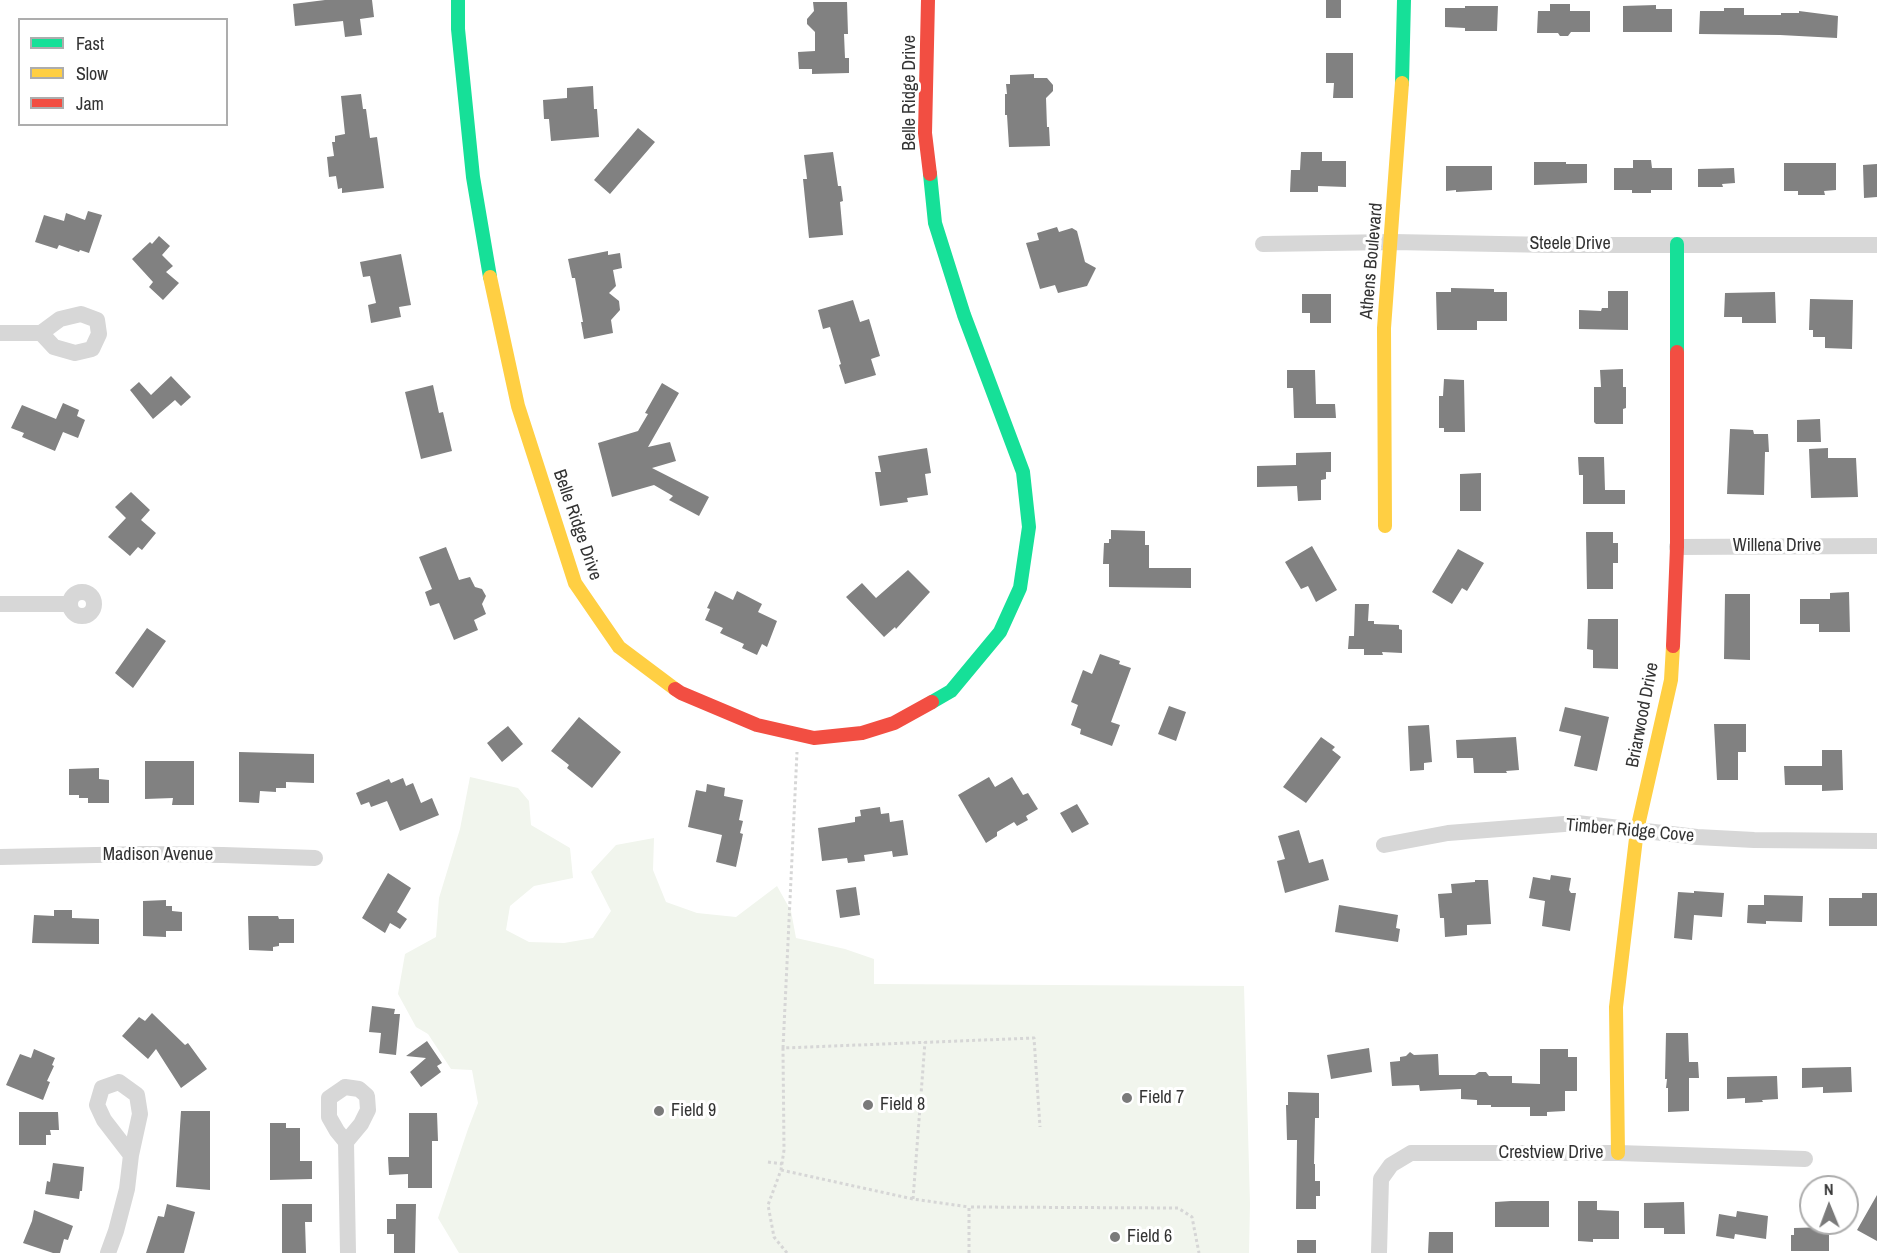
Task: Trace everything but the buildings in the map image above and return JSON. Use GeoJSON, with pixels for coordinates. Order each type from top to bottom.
{"type":"FeatureCollection","features":[{"type":"Feature","properties":{"kind":"street","name":"Belle Ridge Drive"},"geometry":{"type":"LineString","coordinates":[[458,0],[458,29],[473,177],[489,270],[518,406],[575,583],[619,647],[681,693],[757,725],[814,738],[862,733],[894,723],[951,691],[1000,632],[1020,588],[1029,527],[1023,472],[964,315],[935,223],[925,133],[928,0]]}},
{"type":"Feature","properties":{"kind":"street","name":"Athens Boulevard"},"geometry":{"type":"LineString","coordinates":[[1385,526],[1384,328],[1404,56],[1404,0]]}},
{"type":"Feature","properties":{"kind":"street","name":"Steele Drive"},"geometry":{"type":"LineString","coordinates":[[1263,244],[1392,242],[1552,245],[1877,245]]}},
{"type":"Feature","properties":{"kind":"street","name":"Briarwood Drive"},"geometry":{"type":"LineString","coordinates":[[1618,1153],[1616,1007],[1638,830],[1671,680],[1677,546],[1677,244]]}},
{"type":"Feature","properties":{"kind":"street"},"geometry":{"type":"LineString","coordinates":[[0,333],[41,333]]}},
{"type":"Feature","properties":{"kind":"street","name":"Willena Drive"},"geometry":{"type":"LineString","coordinates":[[1677,546],[1877,546]]}},
{"type":"Feature","properties":{"kind":"street"},"geometry":{"type":"LineString","coordinates":[[0,604],[70,604]]}},
{"type":"Feature","properties":{"kind":"street","name":"Timber Ridge Cove"},"geometry":{"type":"LineString","coordinates":[[1383,845],[1448,833],[1577,823],[1697,837],[1877,841]]}},
{"type":"Feature","properties":{"kind":"street","name":"Madison Avenue"},"geometry":{"type":"LineString","coordinates":[[0,857],[178,855],[315,858]]}},
{"type":"Feature","properties":{"kind":"street"},"geometry":{"type":"LineString","coordinates":[[346,1142],[348,1253]]}},
{"type":"Feature","properties":{"kind":"street","name":"Crestview Drive"},"geometry":{"type":"LineString","coordinates":[[1379,1253],[1381,1179],[1391,1165],[1411,1153],[1618,1153],[1804,1159]]}},
{"type":"Feature","properties":{"kind":"street"},"geometry":{"type":"LineString","coordinates":[[108,1253],[127,1189],[131,1155]]}},
{"type":"Feature","properties":{"kind":"path"},"geometry":{"type":"LineString","coordinates":[[787,1253],[774,1237],[768,1205],[781,1170],[784,1150],[783,1048],[797,750]]}},
{"type":"Feature","properties":{"kind":"path"},"geometry":{"type":"LineString","coordinates":[[783,1048],[1035,1038],[1040,1127]]}},
{"type":"Feature","properties":{"kind":"path"},"geometry":{"type":"LineString","coordinates":[[913,1199],[926,1042]]}},
{"type":"Feature","properties":{"kind":"path"},"geometry":{"type":"LineString","coordinates":[[768,1162],[782,1164]]}},
{"type":"Feature","properties":{"kind":"path"},"geometry":{"type":"LineString","coordinates":[[781,1170],[913,1199],[969,1207],[1178,1208],[1192,1217],[1199,1253]]}},
{"type":"Feature","properties":{"kind":"path"},"geometry":{"type":"LineString","coordinates":[[969,1207],[969,1253]]}},
{"type":"Feature","properties":{"kind":"shaded area"},"geometry":{"type":"Polygon","coordinates":[[[470,777],[518,788],[529,801],[531,825],[570,848],[573,878],[534,886],[510,906],[506,930],[529,942],[564,943],[593,938],[611,911],[591,872],[616,845],[654,838],[653,870],[666,902],[697,913],[736,917],[777,886],[791,911],[796,938],[845,949],[874,959],[874,984],[1244,986],[1250,1204],[1249,1253],[459,1253],[438,1218],[478,1103],[472,1070],[451,1069],[428,1034],[416,1027],[398,994],[405,954],[436,937],[439,898],[460,829],[470,777]]]}},
{"type":"Feature","properties":{"kind":"traffic: fast"},"geometry":{"type":"LineString","coordinates":[[458,0],[458,29],[473,177],[490,277]]}},
{"type":"Feature","properties":{"kind":"traffic: fast"},"geometry":{"type":"LineString","coordinates":[[1402,83],[1404,0]]}},
{"type":"Feature","properties":{"kind":"traffic: fast"},"geometry":{"type":"LineString","coordinates":[[930,174],[935,223],[964,315],[1023,472],[1029,527],[1020,588],[1000,632],[951,691],[932,702]]}},
{"type":"Feature","properties":{"kind":"traffic: fast"},"geometry":{"type":"LineString","coordinates":[[1677,244],[1677,352]]}},
{"type":"Feature","properties":{"kind":"traffic: slow"},"geometry":{"type":"LineString","coordinates":[[1385,526],[1384,328],[1402,83]]}},
{"type":"Feature","properties":{"kind":"traffic: slow"},"geometry":{"type":"LineString","coordinates":[[490,277],[518,406],[575,583],[619,647],[675,689]]}},
{"type":"Feature","properties":{"kind":"traffic: slow"},"geometry":{"type":"LineString","coordinates":[[1618,1153],[1616,1007],[1637,830],[1671,680],[1673,646]]}},
{"type":"Feature","properties":{"kind":"traffic: jam"},"geometry":{"type":"LineString","coordinates":[[928,0],[925,133],[930,174]]}},
{"type":"Feature","properties":{"kind":"traffic: jam"},"geometry":{"type":"LineString","coordinates":[[1673,646],[1677,547],[1677,352]]}},
{"type":"Feature","properties":{"kind":"traffic: jam"},"geometry":{"type":"LineString","coordinates":[[675,689],[757,725],[814,738],[862,733],[894,723],[932,702]]}},
{"type":"Feature","properties":{"kind":"place","name":"Field 7"},"geometry":{"type":"Point","coordinates":[1127,1098]}},
{"type":"Feature","properties":{"kind":"place","name":"Field 8"},"geometry":{"type":"Point","coordinates":[868,1105]}},
{"type":"Feature","properties":{"kind":"place","name":"Field 9"},"geometry":{"type":"Point","coordinates":[659,1111]}},
{"type":"Feature","properties":{"kind":"place","name":"Field 6"},"geometry":{"type":"Point","coordinates":[1115,1237]}}]}
